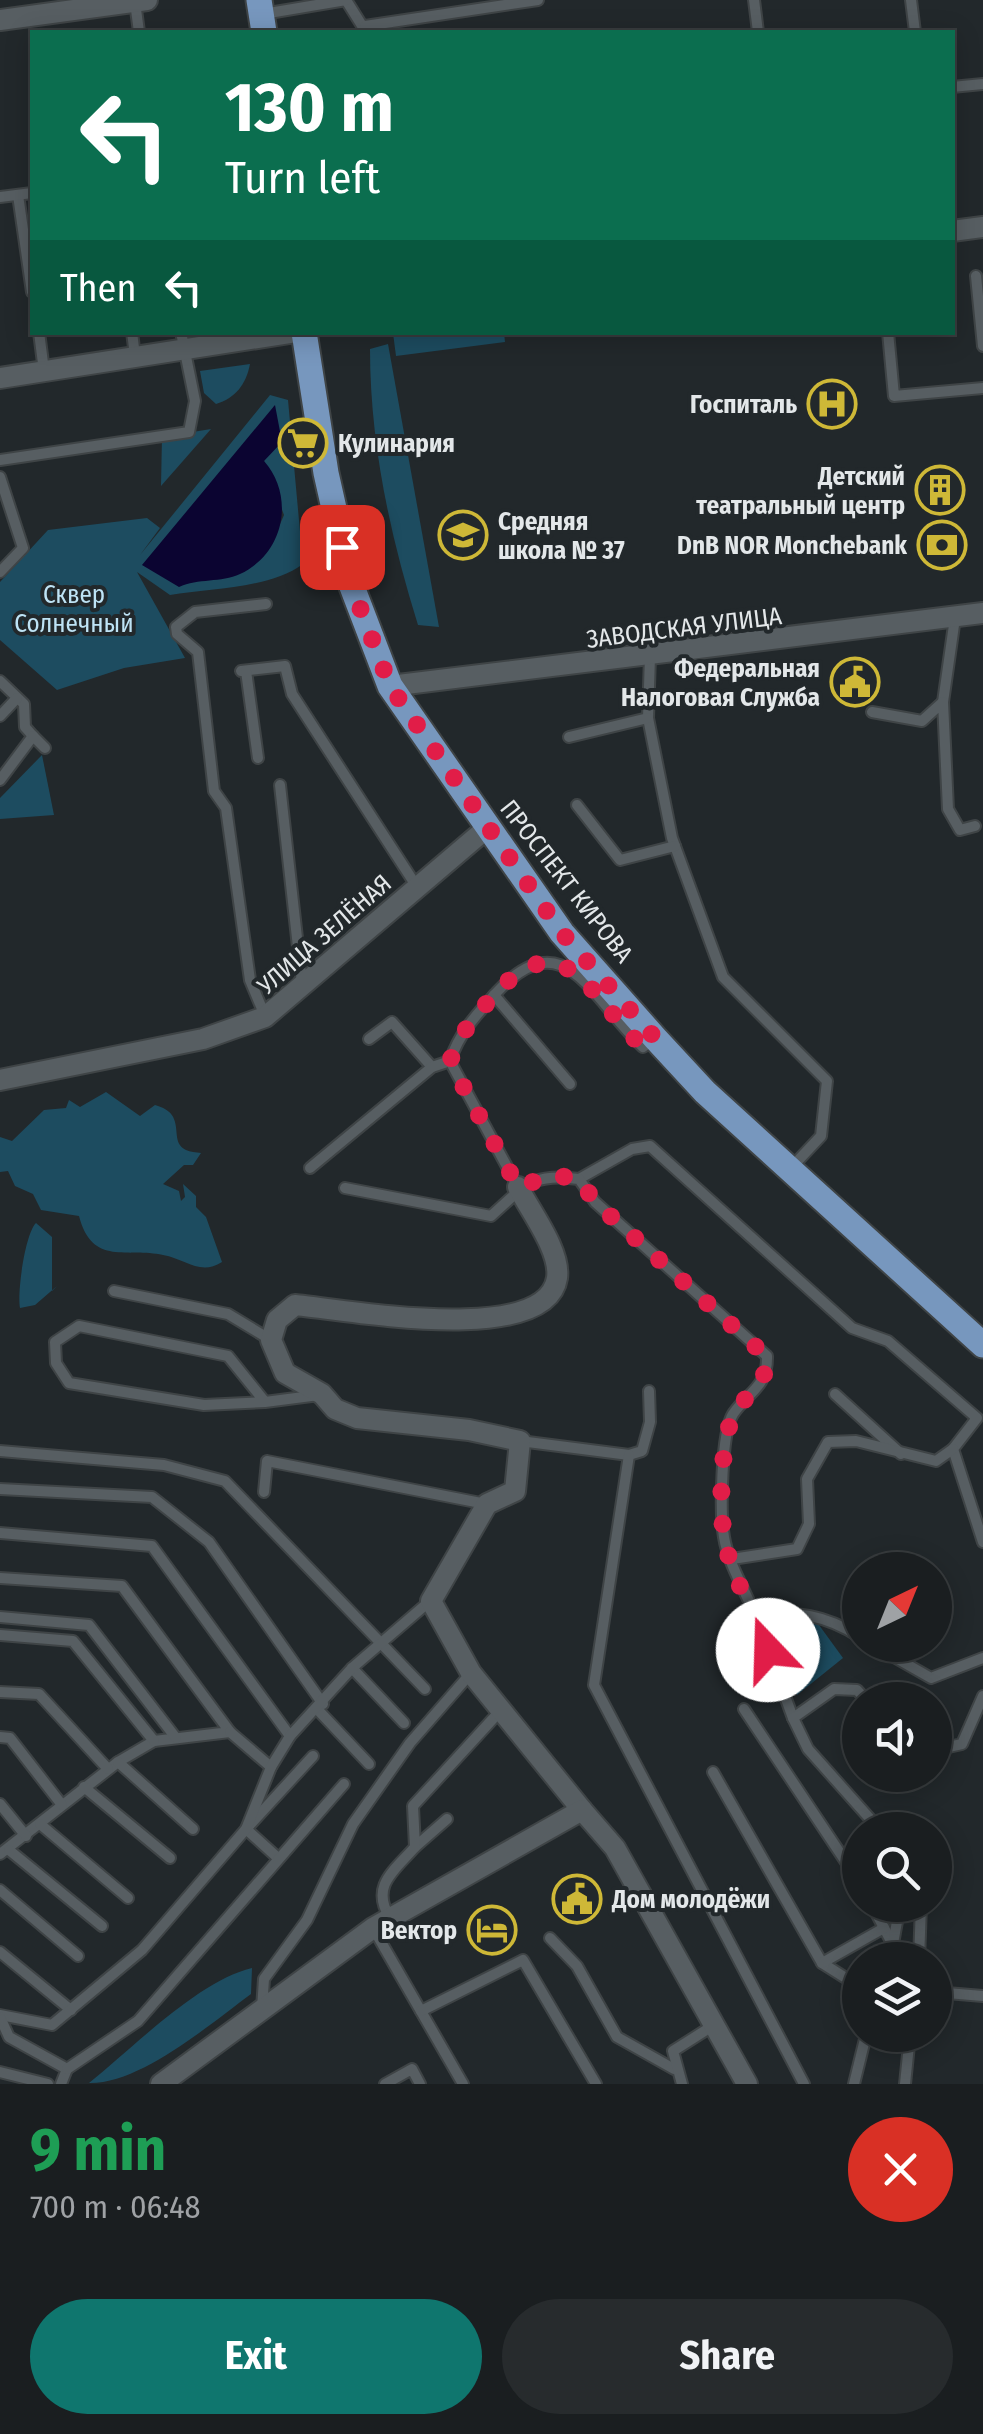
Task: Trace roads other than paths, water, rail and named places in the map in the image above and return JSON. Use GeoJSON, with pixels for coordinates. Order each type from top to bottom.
{"type":"FeatureCollection","features":[{"type":"Feature","properties":{"kind":"main road","name":"ПРОСПЕКТ КИРОВА"},"geometry":{"type":"LineString","coordinates":[[301,335],[351,584],[390,686],[562,933],[655,1038],[705,1092],[983,1346]]}},
{"type":"Feature","properties":{"kind":"street"},"geometry":{"type":"LineString","coordinates":[[12,13],[141,1]]}},
{"type":"Feature","properties":{"kind":"street"},"geometry":{"type":"LineString","coordinates":[[955,231],[983,226]]}},
{"type":"Feature","properties":{"kind":"street"},"geometry":{"type":"LineString","coordinates":[[0,378],[135,357],[182,341],[261,335]]}},
{"type":"Feature","properties":{"kind":"street","name":"ЗАВОДСКАЯ УЛИЦА"},"geometry":{"type":"LineString","coordinates":[[390,686],[983,613]]}},
{"type":"Feature","properties":{"kind":"street","name":"УЛИЦА ЗЕЛЁНАЯ"},"geometry":{"type":"LineString","coordinates":[[0,1080],[203,1039],[266,1017],[487,828]]}},
{"type":"Feature","properties":{"kind":"street"},"geometry":{"type":"LineString","coordinates":[[518,1187],[557,1264],[557,1282],[548,1296],[526,1310],[405,1320],[295,1305],[277,1320],[272,1340],[286,1373],[322,1394],[335,1409],[358,1418],[469,1430],[520,1441],[516,1492],[487,1504],[431,1600],[471,1673],[615,1848],[748,2084]]}},
{"type":"Feature","properties":{"kind":"street"},"geometry":{"type":"LineString","coordinates":[[174,2081],[262,2010],[382,1923],[582,1810]]}},
{"type":"Feature","properties":{"kind":"lane"},"geometry":{"type":"LineString","coordinates":[[261,16],[346,0],[366,29],[538,0]]}},
{"type":"Feature","properties":{"kind":"lane"},"geometry":{"type":"LineString","coordinates":[[754,0],[758,30]]}},
{"type":"Feature","properties":{"kind":"lane"},"geometry":{"type":"LineString","coordinates":[[911,0],[915,30]]}},
{"type":"Feature","properties":{"kind":"lane"},"geometry":{"type":"LineString","coordinates":[[138,30],[141,1]]}},
{"type":"Feature","properties":{"kind":"lane"},"geometry":{"type":"LineString","coordinates":[[422,18],[424,30]]}},
{"type":"Feature","properties":{"kind":"lane"},"geometry":{"type":"LineString","coordinates":[[955,88],[983,84]]}},
{"type":"Feature","properties":{"kind":"lane"},"geometry":{"type":"LineString","coordinates":[[0,197],[30,193]]}},
{"type":"Feature","properties":{"kind":"lane"},"geometry":{"type":"LineString","coordinates":[[18,195],[30,278]]}},
{"type":"Feature","properties":{"kind":"lane"},"geometry":{"type":"LineString","coordinates":[[976,276],[983,346]]}},
{"type":"Feature","properties":{"kind":"lane"},"geometry":{"type":"LineString","coordinates":[[38,335],[44,371]]}},
{"type":"Feature","properties":{"kind":"lane"},"geometry":{"type":"LineString","coordinates":[[132,335],[135,357]]}},
{"type":"Feature","properties":{"kind":"lane"},"geometry":{"type":"LineString","coordinates":[[888,335],[894,396],[983,388]]}},
{"type":"Feature","properties":{"kind":"lane"},"geometry":{"type":"LineString","coordinates":[[0,460],[190,432],[195,402],[182,341]]}},
{"type":"Feature","properties":{"kind":"lane"},"geometry":{"type":"LineString","coordinates":[[0,477],[24,548],[0,572]]}},
{"type":"Feature","properties":{"kind":"lane"},"geometry":{"type":"LineString","coordinates":[[266,604],[196,612],[176,627],[177,634],[198,652],[206,676],[214,791],[226,808],[250,980],[266,1017]]}},
{"type":"Feature","properties":{"kind":"lane"},"geometry":{"type":"LineString","coordinates":[[956,618],[943,702],[948,810],[960,830],[975,826]]}},
{"type":"Feature","properties":{"kind":"lane"},"geometry":{"type":"LineString","coordinates":[[650,656],[648,718],[675,846],[723,978],[827,1081],[821,1136],[790,1169]]}},
{"type":"Feature","properties":{"kind":"lane"},"geometry":{"type":"LineString","coordinates":[[258,758],[244,671],[285,666],[292,694],[417,887]]}},
{"type":"Feature","properties":{"kind":"lane"},"geometry":{"type":"LineString","coordinates":[[0,682],[24,704],[25,727],[45,748]]}},
{"type":"Feature","properties":{"kind":"lane"},"geometry":{"type":"LineString","coordinates":[[0,716],[17,698]]}},
{"type":"Feature","properties":{"kind":"lane"},"geometry":{"type":"LineString","coordinates":[[872,712],[922,722],[943,702]]}},
{"type":"Feature","properties":{"kind":"lane"},"geometry":{"type":"LineString","coordinates":[[568,737],[648,718]]}},
{"type":"Feature","properties":{"kind":"lane"},"geometry":{"type":"LineString","coordinates":[[0,780],[33,736]]}},
{"type":"Feature","properties":{"kind":"lane"},"geometry":{"type":"LineString","coordinates":[[280,786],[303,989]]}},
{"type":"Feature","properties":{"kind":"lane"},"geometry":{"type":"LineString","coordinates":[[577,805],[620,860],[675,846]]}},
{"type":"Feature","properties":{"kind":"lane"},"geometry":{"type":"LineString","coordinates":[[518,1187],[450,1062],[456,1040],[494,995],[524,967],[543,959],[558,961],[574,972],[643,1047],[655,1038]]}},
{"type":"Feature","properties":{"kind":"lane"},"geometry":{"type":"LineString","coordinates":[[494,995],[570,1084]]}},
{"type":"Feature","properties":{"kind":"lane"},"geometry":{"type":"LineString","coordinates":[[369,1039],[392,1022],[432,1068]]}},
{"type":"Feature","properties":{"kind":"lane"},"geometry":{"type":"LineString","coordinates":[[310,1168],[432,1068],[450,1062]]}},
{"type":"Feature","properties":{"kind":"lane"},"geometry":{"type":"LineString","coordinates":[[345,1188],[491,1216],[518,1187],[553,1175],[579,1179],[632,1148],[650,1146],[852,1328],[888,1341],[980,1420],[954,1449],[936,1462],[856,1441],[828,1442],[807,1479],[809,1524],[797,1549],[732,1559]]}},
{"type":"Feature","properties":{"kind":"lane"},"geometry":{"type":"LineString","coordinates":[[579,1179],[595,1202],[766,1356],[767,1373],[755,1394],[732,1416],[727,1443],[724,1538],[808,1749],[865,1812]]}},
{"type":"Feature","properties":{"kind":"lane"},"geometry":{"type":"LineString","coordinates":[[114,1291],[228,1314],[272,1340]]}},
{"type":"Feature","properties":{"kind":"lane"},"geometry":{"type":"LineString","coordinates":[[265,1402],[228,1356],[79,1326],[55,1342],[56,1364],[69,1383],[204,1405],[265,1402],[322,1394]]}},
{"type":"Feature","properties":{"kind":"lane"},"geometry":{"type":"LineString","coordinates":[[520,1441],[629,1455],[642,1451],[650,1422],[648,1391]]}},
{"type":"Feature","properties":{"kind":"lane"},"geometry":{"type":"LineString","coordinates":[[834,1394],[904,1456]]}},
{"type":"Feature","properties":{"kind":"lane"},"geometry":{"type":"LineString","coordinates":[[954,1449],[983,1542]]}},
{"type":"Feature","properties":{"kind":"lane"},"geometry":{"type":"LineString","coordinates":[[0,1452],[164,1465],[225,1481],[424,1689]]}},
{"type":"Feature","properties":{"kind":"lane"},"geometry":{"type":"LineString","coordinates":[[629,1455],[594,1685],[804,2084]]}},
{"type":"Feature","properties":{"kind":"lane"},"geometry":{"type":"LineString","coordinates":[[264,1492],[267,1461],[487,1504]]}},
{"type":"Feature","properties":{"kind":"lane"},"geometry":{"type":"LineString","coordinates":[[0,1490],[152,1497],[209,1542],[320,1707],[370,1764]]}},
{"type":"Feature","properties":{"kind":"lane"},"geometry":{"type":"LineString","coordinates":[[0,1533],[152,1546],[290,1736]]}},
{"type":"Feature","properties":{"kind":"lane"},"geometry":{"type":"LineString","coordinates":[[0,1578],[122,1586],[230,1732],[271,1767]]}},
{"type":"Feature","properties":{"kind":"lane"},"geometry":{"type":"LineString","coordinates":[[246,1829],[271,1767],[290,1736],[352,1668],[431,1600]]}},
{"type":"Feature","properties":{"kind":"lane"},"geometry":{"type":"LineString","coordinates":[[756,1616],[806,1614],[842,1625]]}},
{"type":"Feature","properties":{"kind":"lane"},"geometry":{"type":"LineString","coordinates":[[0,1617],[89,1625],[176,1738]]}},
{"type":"Feature","properties":{"kind":"lane"},"geometry":{"type":"LineString","coordinates":[[0,1635],[74,1641],[154,1741]]}},
{"type":"Feature","properties":{"kind":"lane"},"geometry":{"type":"LineString","coordinates":[[903,1662],[931,1678],[983,1658]]}},
{"type":"Feature","properties":{"kind":"lane"},"geometry":{"type":"LineString","coordinates":[[352,1668],[404,1724]]}},
{"type":"Feature","properties":{"kind":"lane"},"geometry":{"type":"LineString","coordinates":[[262,2010],[264,1979],[307,1920],[352,1824],[410,1743],[471,1673]]}},
{"type":"Feature","properties":{"kind":"lane"},"geometry":{"type":"LineString","coordinates":[[794,1718],[834,1688],[842,1689]]}},
{"type":"Feature","properties":{"kind":"lane"},"geometry":{"type":"LineString","coordinates":[[0,1692],[38,1694],[113,1765],[193,1829]]}},
{"type":"Feature","properties":{"kind":"lane"},"geometry":{"type":"LineString","coordinates":[[952,1746],[962,1744],[983,1696]]}},
{"type":"Feature","properties":{"kind":"lane"},"geometry":{"type":"LineString","coordinates":[[415,1847],[413,1806],[502,1709]]}},
{"type":"Feature","properties":{"kind":"lane"},"geometry":{"type":"LineString","coordinates":[[744,1709],[842,1856]]}},
{"type":"Feature","properties":{"kind":"lane"},"geometry":{"type":"LineString","coordinates":[[102,1926],[5,1852],[113,1765],[154,1741],[230,1732]]}},
{"type":"Feature","properties":{"kind":"lane"},"geometry":{"type":"LineString","coordinates":[[0,1737],[10,1738],[62,1805]]}},
{"type":"Feature","properties":{"kind":"lane"},"geometry":{"type":"LineString","coordinates":[[0,2016],[52,2025],[71,2010],[142,1950],[313,1756]]}},
{"type":"Feature","properties":{"kind":"lane"},"geometry":{"type":"LineString","coordinates":[[713,1772],[822,1963],[842,1976]]}},
{"type":"Feature","properties":{"kind":"lane"},"geometry":{"type":"LineString","coordinates":[[61,2084],[67,2069],[138,2022],[344,1784]]}},
{"type":"Feature","properties":{"kind":"lane"},"geometry":{"type":"LineString","coordinates":[[84,1787],[170,1858]]}},
{"type":"Feature","properties":{"kind":"lane"},"geometry":{"type":"LineString","coordinates":[[0,1804],[26,1836]]}},
{"type":"Feature","properties":{"kind":"lane"},"geometry":{"type":"LineString","coordinates":[[448,1819],[415,1847],[381,1885],[379,1901],[382,1923],[421,2011],[463,2084]]}},
{"type":"Feature","properties":{"kind":"lane"},"geometry":{"type":"LineString","coordinates":[[40,1824],[128,1898]]}},
{"type":"Feature","properties":{"kind":"lane"},"geometry":{"type":"LineString","coordinates":[[246,1829],[278,1858]]}},
{"type":"Feature","properties":{"kind":"lane"},"geometry":{"type":"LineString","coordinates":[[0,1890],[78,1956]]}},
{"type":"Feature","properties":{"kind":"lane"},"geometry":{"type":"LineString","coordinates":[[881,1922],[888,1942]]}},
{"type":"Feature","properties":{"kind":"lane"},"geometry":{"type":"LineString","coordinates":[[822,1963],[884,1928]]}},
{"type":"Feature","properties":{"kind":"lane"},"geometry":{"type":"LineString","coordinates":[[550,1938],[577,1966],[616,2037],[674,2069]]}},
{"type":"Feature","properties":{"kind":"lane"},"geometry":{"type":"LineString","coordinates":[[0,1952],[71,2010]]}},
{"type":"Feature","properties":{"kind":"lane"},"geometry":{"type":"LineString","coordinates":[[421,2011],[523,1960],[585,2058],[596,2084]]}},
{"type":"Feature","properties":{"kind":"lane"},"geometry":{"type":"LineString","coordinates":[[952,1993],[983,1996]]}},
{"type":"Feature","properties":{"kind":"lane"},"geometry":{"type":"LineString","coordinates":[[0,2016],[9,2037],[67,2069]]}},
{"type":"Feature","properties":{"kind":"lane"},"geometry":{"type":"LineString","coordinates":[[682,2084],[674,2069],[673,2052],[715,2024]]}},
{"type":"Feature","properties":{"kind":"lane"},"geometry":{"type":"LineString","coordinates":[[854,2084],[862,2052]]}},
{"type":"Feature","properties":{"kind":"lane"},"geometry":{"type":"LineString","coordinates":[[905,2084],[908,2052]]}},
{"type":"Feature","properties":{"kind":"lane"},"geometry":{"type":"LineString","coordinates":[[385,2084],[412,2069],[420,2084]]}},
{"type":"Feature","properties":{"kind":"lane"},"geometry":{"type":"LineString","coordinates":[[0,2072],[48,2084]]}},
{"type":"Feature","properties":{"kind":"place","name":"Госпиталь"},"geometry":{"type":"Point","coordinates":[832,404]}},
{"type":"Feature","properties":{"kind":"place","name":"Кулинария"},"geometry":{"type":"Point","coordinates":[303,443]}},
{"type":"Feature","properties":{"kind":"place","name":"Детский театральный центр"},"geometry":{"type":"Point","coordinates":[940,490]}},
{"type":"Feature","properties":{"kind":"place","name":"Средняя школа № 37"},"geometry":{"type":"Point","coordinates":[463,535]}},
{"type":"Feature","properties":{"kind":"place","name":"DnB NOR Monchebank"},"geometry":{"type":"Point","coordinates":[942,545]}},
{"type":"Feature","properties":{"kind":"place","name":"Федеральная Налоговая Служба"},"geometry":{"type":"Point","coordinates":[855,682]}},
{"type":"Feature","properties":{"kind":"place","name":"Дом молодёжи"},"geometry":{"type":"Point","coordinates":[577,1899]}},
{"type":"Feature","properties":{"kind":"place","name":"Вектор"},"geometry":{"type":"Point","coordinates":[492,1930]}},
{"type":"Feature","properties":{"kind":"park label","name":"Сквер Солнечный"},"geometry":{"type":"Point","coordinates":[74,608]}}]}
